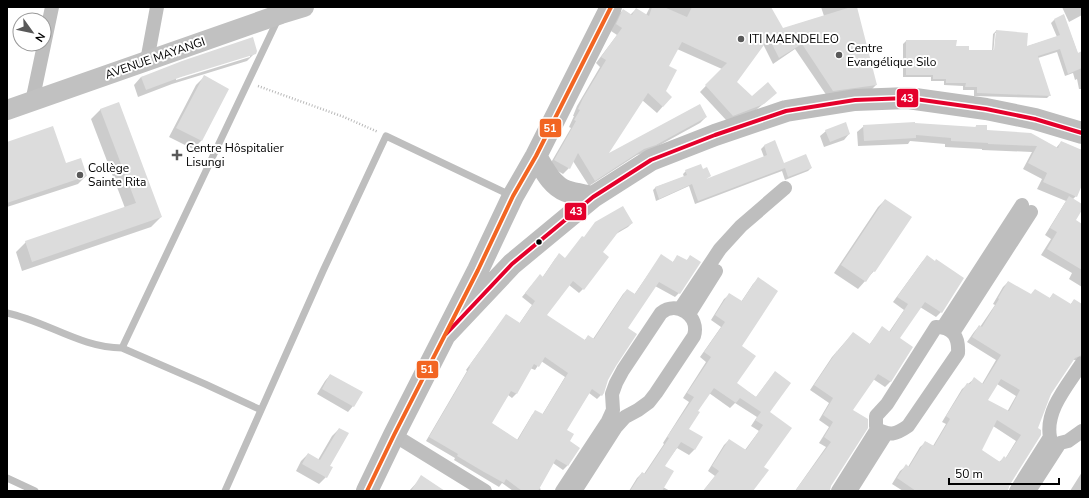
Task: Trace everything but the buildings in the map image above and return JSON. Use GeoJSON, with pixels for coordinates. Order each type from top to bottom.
{"type":"FeatureCollection","features":[{"type":"Feature","properties":{"kind":"highway"},"geometry":{"type":"LineString","coordinates":[[367,491],[513,196],[536,156],[611,7]]}},
{"type":"Feature","properties":{"kind":"highway"},"geometry":{"type":"LineString","coordinates":[[446,334],[512,264],[593,197],[651,160],[715,135],[786,111],[855,100],[908,98],[986,109],[1035,119],[1082,133]]}},
{"type":"Feature","properties":{"kind":"highway"},"geometry":{"type":"LineString","coordinates":[[536,156],[550,179],[557,186],[565,191],[593,197]]}},
{"type":"Feature","properties":{"kind":"street"},"geometry":{"type":"LineString","coordinates":[[32,102],[52,7]]}},
{"type":"Feature","properties":{"kind":"street"},"geometry":{"type":"LineString","coordinates":[[147,61],[153,21],[157,7]]}},
{"type":"Feature","properties":{"kind":"street","name":"AVENUE MAYANGI"},"geometry":{"type":"LineString","coordinates":[[7,110],[147,61],[282,10],[304,7]]}},
{"type":"Feature","properties":{"kind":"street"},"geometry":{"type":"LineString","coordinates":[[684,312],[720,248],[741,226],[785,188]]}},
{"type":"Feature","properties":{"kind":"street"},"geometry":{"type":"LineString","coordinates":[[948,330],[1027,209]]}},
{"type":"Feature","properties":{"kind":"street"},"geometry":{"type":"LineString","coordinates":[[684,312],[723,261]]}},
{"type":"Feature","properties":{"kind":"street"},"geometry":{"type":"LineString","coordinates":[[562,491],[608,422],[619,413],[634,413],[649,402],[694,336],[696,330],[693,318],[684,312],[672,308],[666,309],[661,313],[623,370],[612,394],[619,413],[616,427],[575,491]]}},
{"type":"Feature","properties":{"kind":"street"},"geometry":{"type":"LineString","coordinates":[[936,327],[948,330],[956,337],[958,353],[908,426],[891,435],[881,431],[876,426],[876,416],[887,404],[936,327]]}},
{"type":"Feature","properties":{"kind":"street"},"geometry":{"type":"LineString","coordinates":[[1055,440],[1048,428],[1051,417],[1055,406],[1082,364]]}},
{"type":"Feature","properties":{"kind":"street"},"geometry":{"type":"LineString","coordinates":[[838,491],[881,431]]}},
{"type":"Feature","properties":{"kind":"street"},"geometry":{"type":"LineString","coordinates":[[850,491],[881,431]]}},
{"type":"Feature","properties":{"kind":"street"},"geometry":{"type":"LineString","coordinates":[[1055,440],[1068,441],[1082,431]]}},
{"type":"Feature","properties":{"kind":"street"},"geometry":{"type":"LineString","coordinates":[[394,435],[485,491]]}},
{"type":"Feature","properties":{"kind":"street"},"geometry":{"type":"LineString","coordinates":[[1016,491],[1055,440]]}},
{"type":"Feature","properties":{"kind":"street"},"geometry":{"type":"LineString","coordinates":[[1029,491],[1055,440]]}},
{"type":"Feature","properties":{"kind":"lane"},"geometry":{"type":"LineString","coordinates":[[122,348],[282,10]]}},
{"type":"Feature","properties":{"kind":"lane"},"geometry":{"type":"LineString","coordinates":[[225,491],[319,278],[386,136],[513,196]]}},
{"type":"Feature","properties":{"kind":"lane"},"geometry":{"type":"LineString","coordinates":[[7,313],[38,322],[76,338],[107,348],[122,348],[261,410]]}},
{"type":"Feature","properties":{"kind":"lane"},"geometry":{"type":"LineString","coordinates":[[7,478],[35,491]]}},
{"type":"Feature","properties":{"kind":"path"},"geometry":{"type":"LineString","coordinates":[[248,83],[344,117],[386,136]]}},
{"type":"Feature","properties":{"kind":"transit line","name":"51"},"geometry":{"type":"LineString","coordinates":[[367,491],[478,270],[513,196],[536,156],[611,7]]}},
{"type":"Feature","properties":{"kind":"transit line","name":"43"},"geometry":{"type":"LineString","coordinates":[[446,334],[512,264],[593,197],[651,160],[715,135],[786,111],[855,100],[908,98],[986,109],[1035,119],[1082,133]]}},
{"type":"Feature","properties":{"kind":"place","name":"ITI MAENDELEO"},"geometry":{"type":"Point","coordinates":[741,39]}},
{"type":"Feature","properties":{"kind":"place","name":"Centre Evangélique Silo"},"geometry":{"type":"Point","coordinates":[839,55]}},
{"type":"Feature","properties":{"kind":"place","name":"Centre Hôspitalier Lisungi"},"geometry":{"type":"Point","coordinates":[177,155]}},
{"type":"Feature","properties":{"kind":"place","name":"Collège Sainte Rita"},"geometry":{"type":"Point","coordinates":[80,175]}}]}
